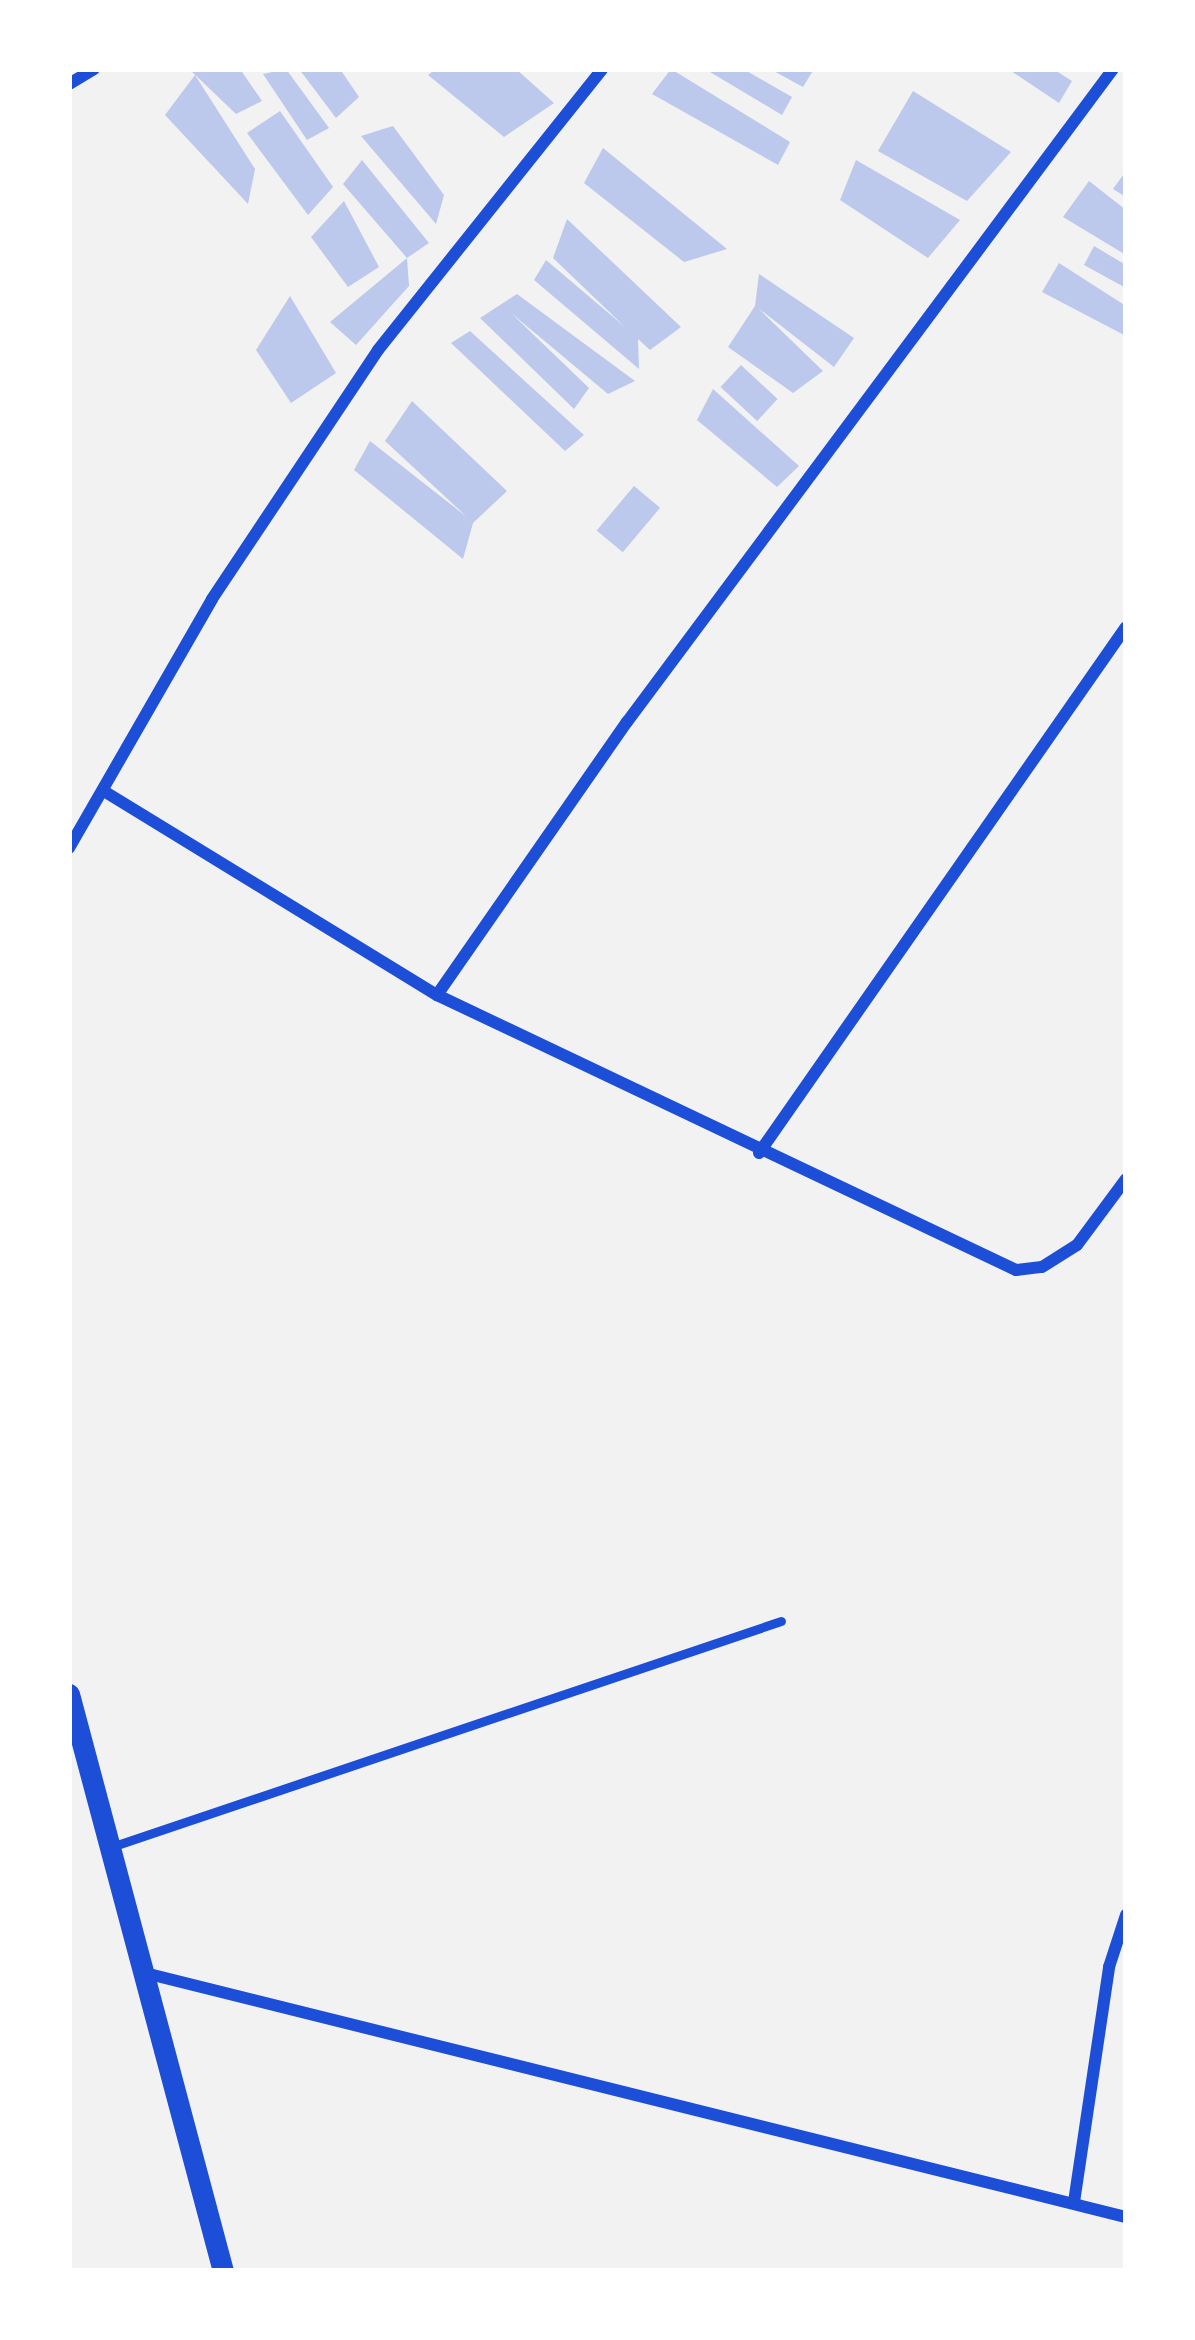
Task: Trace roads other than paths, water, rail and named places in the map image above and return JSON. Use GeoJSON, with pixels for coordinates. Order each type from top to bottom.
{"type":"FeatureCollection","features":[{"type":"Feature","properties":{"kind":"street"},"geometry":{"type":"LineString","coordinates":[[69,84],[94,69]]}},
{"type":"Feature","properties":{"kind":"street"},"geometry":{"type":"LineString","coordinates":[[69,848],[106,793],[212,599],[378,350],[602,69]]}},
{"type":"Feature","properties":{"kind":"street"},"geometry":{"type":"LineString","coordinates":[[436,995],[627,722],[1113,69]]}},
{"type":"Feature","properties":{"kind":"street"},"geometry":{"type":"LineString","coordinates":[[759,1153],[1126,627]]}},
{"type":"Feature","properties":{"kind":"street"},"geometry":{"type":"LineString","coordinates":[[106,793],[436,995],[759,1153],[1016,1270],[1042,1267],[1077,1245],[1126,1179]]}},
{"type":"Feature","properties":{"kind":"street"},"geometry":{"type":"LineString","coordinates":[[69,1694],[224,2271]]}},
{"type":"Feature","properties":{"kind":"street"},"geometry":{"type":"LineString","coordinates":[[1074,2202],[1109,1967],[1126,1915]]}},
{"type":"Feature","properties":{"kind":"street"},"geometry":{"type":"LineString","coordinates":[[145,1973],[1126,2217]]}},
{"type":"Feature","properties":{"kind":"lane"},"geometry":{"type":"LineString","coordinates":[[111,1847],[781,1621]]}}]}
